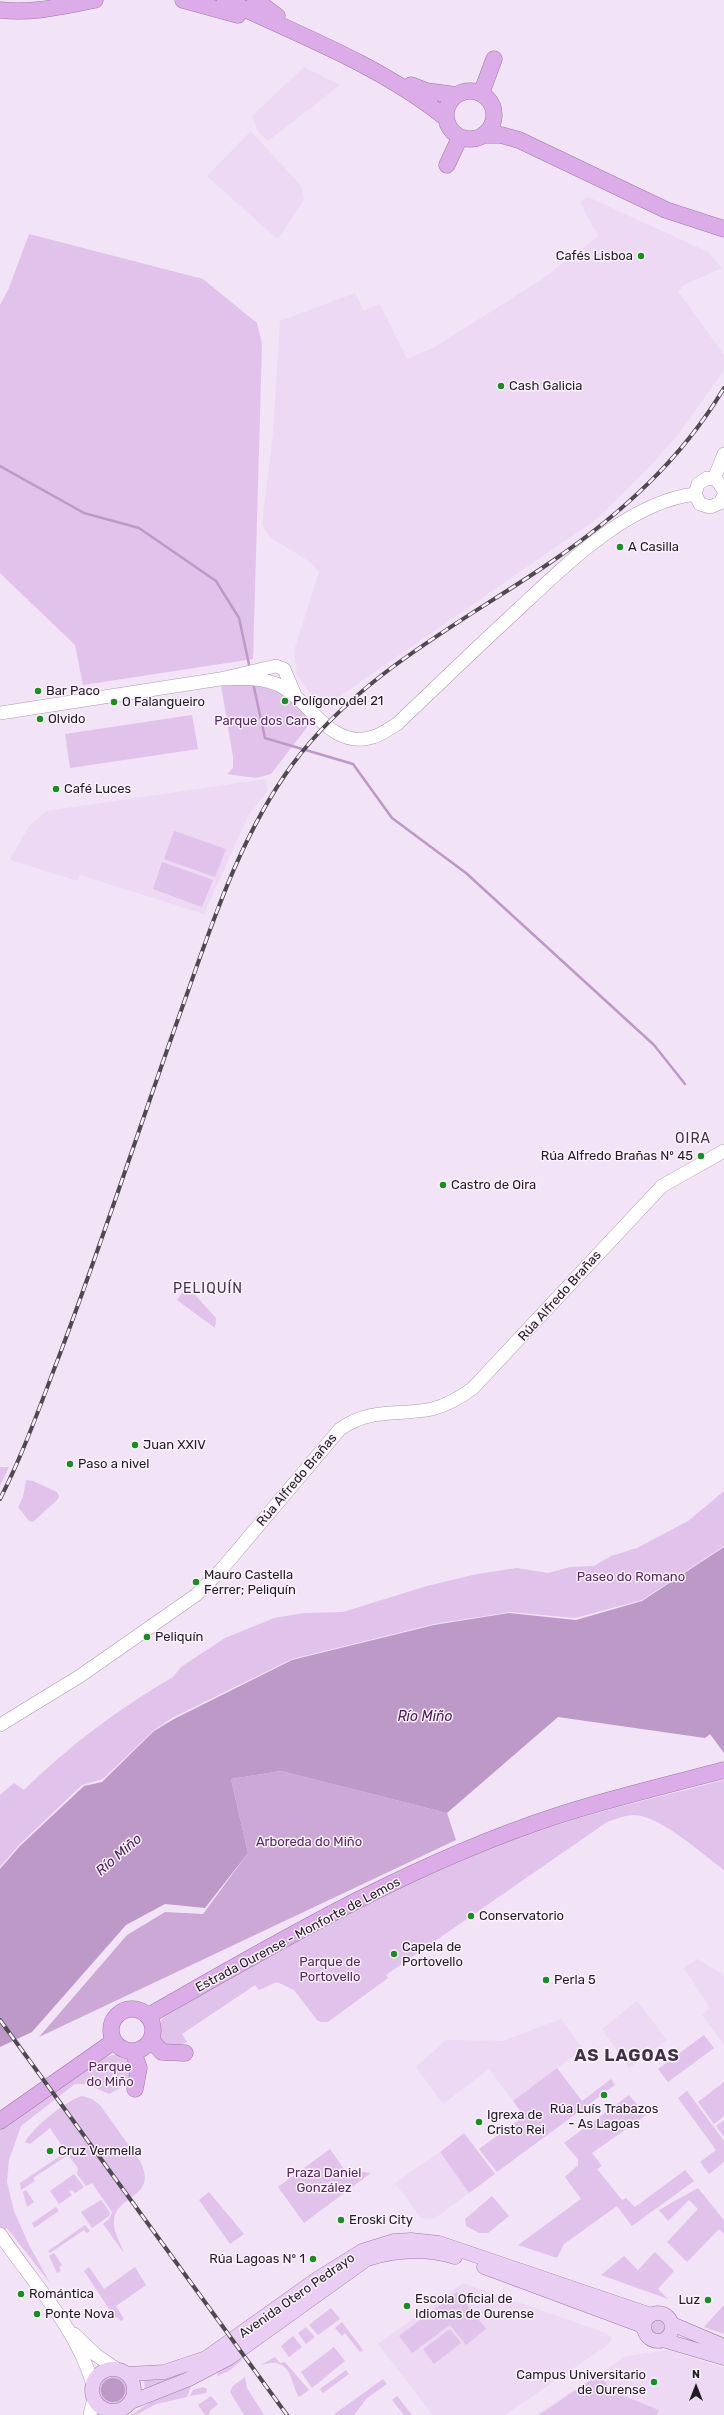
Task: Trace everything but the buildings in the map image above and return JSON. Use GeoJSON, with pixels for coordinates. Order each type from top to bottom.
{"type":"FeatureCollection","features":[{"type":"Feature","properties":{"kind":"highway"},"geometry":{"type":"LineString","coordinates":[[0,8],[33,7],[67,0]]}},
{"type":"Feature","properties":{"kind":"highway"},"geometry":{"type":"LineString","coordinates":[[0,8],[18,12],[51,10],[95,0]]}},
{"type":"Feature","properties":{"kind":"highway"},"geometry":{"type":"LineString","coordinates":[[183,0],[232,13],[306,45],[354,61]]}},
{"type":"Feature","properties":{"kind":"highway"},"geometry":{"type":"LineString","coordinates":[[225,0],[354,61],[423,99],[446,118],[452,131],[460,137],[470,139],[483,135],[501,135],[519,140],[666,210],[724,229]]}},
{"type":"Feature","properties":{"kind":"highway"},"geometry":{"type":"LineString","coordinates":[[255,0],[269,12],[311,33],[354,61]]}},
{"type":"Feature","properties":{"kind":"highway"},"geometry":{"type":"LineString","coordinates":[[481,94],[494,59]]}},
{"type":"Feature","properties":{"kind":"highway"},"geometry":{"type":"LineString","coordinates":[[374,71],[426,91],[456,95],[471,91],[481,94],[490,103],[493,116],[491,126],[483,135]]}},
{"type":"Feature","properties":{"kind":"highway"},"geometry":{"type":"LineString","coordinates":[[446,118],[448,106],[456,95]]}},
{"type":"Feature","properties":{"kind":"highway"},"geometry":{"type":"LineString","coordinates":[[493,116],[519,140]]}},
{"type":"Feature","properties":{"kind":"highway"},"geometry":{"type":"LineString","coordinates":[[447,165],[460,137]]}},
{"type":"Feature","properties":{"kind":"highway","name":"Estrada Ourense - Monforte de Lemos"},"geometry":{"type":"LineString","coordinates":[[148,2016],[347,1905],[469,1848],[556,1816],[724,1770]]}},
{"type":"Feature","properties":{"kind":"highway"},"geometry":{"type":"LineString","coordinates":[[136,2010],[148,2016],[153,2028],[150,2040],[146,2046],[133,2051],[119,2046],[114,2041],[112,2035],[113,2021],[123,2012],[136,2010]]}},
{"type":"Feature","properties":{"kind":"highway"},"geometry":{"type":"LineString","coordinates":[[150,2040],[162,2052],[185,2053]]}},
{"type":"Feature","properties":{"kind":"highway"},"geometry":{"type":"LineString","coordinates":[[0,2121],[114,2041]]}},
{"type":"Feature","properties":{"kind":"highway"},"geometry":{"type":"LineString","coordinates":[[133,2051],[140,2068],[135,2089]]}},
{"type":"Feature","properties":{"kind":"main road","name":"Avenida Otero Pedrayo"},"geometry":{"type":"LineString","coordinates":[[128,2374],[164,2372],[206,2358],[344,2260],[370,2247],[394,2241],[411,2240],[439,2243],[651,2315]]}},
{"type":"Feature","properties":{"kind":"main road","name":"Avenida Otero Pedrayo"},"geometry":{"type":"LineString","coordinates":[[131,2402],[189,2379],[229,2358],[367,2259],[386,2253],[410,2250],[441,2253],[596,2307],[640,2325],[644,2329]]}},
{"type":"Feature","properties":{"kind":"main road"},"geometry":{"type":"LineString","coordinates":[[724,2346],[672,2324],[665,2315],[651,2315],[645,2321],[644,2329],[647,2336],[653,2340],[663,2340],[724,2358]]}},
{"type":"Feature","properties":{"kind":"main road"},"geometry":{"type":"LineString","coordinates":[[663,2340],[671,2333],[672,2324]]}},
{"type":"Feature","properties":{"kind":"main road"},"geometry":{"type":"LineString","coordinates":[[115,2368],[128,2374],[134,2389],[131,2402],[114,2413],[101,2406],[93,2391],[101,2372],[115,2368]]}},
{"type":"Feature","properties":{"kind":"street"},"geometry":{"type":"LineString","coordinates":[[714,479],[724,454]]}},
{"type":"Feature","properties":{"kind":"street"},"geometry":{"type":"LineString","coordinates":[[707,478],[714,479],[722,485],[724,497],[714,507],[706,507],[697,501],[695,494],[696,487],[700,481],[707,478]]}},
{"type":"Feature","properties":{"kind":"street"},"geometry":{"type":"LineString","coordinates":[[0,713],[220,679],[276,678],[296,696],[317,719],[337,734],[355,740],[374,737],[397,724],[557,574],[603,537],[633,517],[657,505],[675,497],[695,494]]}},
{"type":"Feature","properties":{"kind":"street","name":"Rúa Alfredo Brañas"},"geometry":{"type":"LineString","coordinates":[[0,1725],[80,1676],[196,1595],[229,1562],[340,1429],[357,1419],[379,1413],[434,1408],[454,1401],[473,1388],[662,1186],[724,1151]]}},
{"type":"Feature","properties":{"kind":"street"},"geometry":{"type":"LineString","coordinates":[[0,2234],[63,2323],[84,2362],[93,2391],[90,2415]]}},
{"type":"Feature","properties":{"kind":"street"},"geometry":{"type":"LineString","coordinates":[[63,2323],[96,2355],[115,2368]]}},
{"type":"Feature","properties":{"kind":"shaded area"},"geometry":{"type":"Polygon","coordinates":[[[304,67],[340,85],[268,141],[258,131],[252,116],[304,67]]]}},
{"type":"Feature","properties":{"kind":"shaded area"},"geometry":{"type":"Polygon","coordinates":[[[251,131],[301,186],[304,199],[280,236],[276,238],[207,176],[251,131]]]}},
{"type":"Feature","properties":{"kind":"shaded area"},"geometry":{"type":"Polygon","coordinates":[[[588,197],[708,252],[722,268],[684,285],[678,291],[724,355],[724,370],[680,432],[652,464],[598,518],[321,709],[297,675],[294,651],[319,572],[310,562],[270,537],[262,525],[273,433],[280,321],[355,293],[364,311],[380,304],[407,359],[433,348],[541,280],[598,236],[580,202],[588,197]]]}},
{"type":"Feature","properties":{"kind":"shaded area"},"geometry":{"type":"Polygon","coordinates":[[[266,779],[267,792],[248,816],[204,914],[80,875],[78,881],[10,860],[29,826],[46,811],[266,779]]]}},
{"type":"Feature","properties":{"kind":"shaded area"},"geometry":{"type":"Polygon","coordinates":[[[697,1959],[724,1975],[724,2045],[702,2015],[710,2008],[684,1968],[697,1959]]]}},
{"type":"Feature","properties":{"kind":"shaded area"},"geometry":{"type":"Polygon","coordinates":[[[637,2001],[667,2040],[629,2068],[602,2029],[637,2001]]]}},
{"type":"Feature","properties":{"kind":"shaded area"},"geometry":{"type":"Polygon","coordinates":[[[561,2019],[583,2049],[513,2101],[489,2069],[443,2104],[416,2067],[446,2040],[502,2041],[561,2019]]]}},
{"type":"Feature","properties":{"kind":"shaded area"},"geometry":{"type":"Polygon","coordinates":[[[440,2152],[469,2193],[434,2219],[421,2218],[395,2183],[440,2152]]]}},
{"type":"Feature","properties":{"kind":"shaded area"},"geometry":{"type":"Polygon","coordinates":[[[463,2283],[606,2333],[612,2338],[609,2344],[505,2415],[433,2415],[378,2344],[463,2283]]]}},
{"type":"Feature","properties":{"kind":"shaded area","name":"Campus Universitario de Ourense"},"geometry":{"type":"Polygon","coordinates":[[[669,2350],[724,2368],[724,2415],[536,2415],[626,2356],[669,2350]]]}},
{"type":"Feature","properties":{"kind":"green space"},"geometry":{"type":"Polygon","coordinates":[[[29,234],[203,279],[257,323],[262,344],[253,659],[83,685],[75,645],[0,573],[0,305],[9,288],[29,234]]]}},
{"type":"Feature","properties":{"kind":"green space","name":"Parque dos Cans"},"geometry":{"type":"Polygon","coordinates":[[[220,679],[273,684],[315,717],[271,774],[256,778],[227,774],[233,768],[233,757],[220,679]]]}},
{"type":"Feature","properties":{"kind":"green space"},"geometry":{"type":"Polygon","coordinates":[[[192,715],[198,749],[70,768],[65,734],[192,715]]]}},
{"type":"Feature","properties":{"kind":"green space"},"geometry":{"type":"Polygon","coordinates":[[[174,831],[226,849],[215,877],[164,859],[174,831]]]}},
{"type":"Feature","properties":{"kind":"green space"},"geometry":{"type":"Polygon","coordinates":[[[162,862],[213,880],[202,907],[153,889],[162,862]]]}},
{"type":"Feature","properties":{"kind":"green space"},"geometry":{"type":"Polygon","coordinates":[[[187,1286],[216,1318],[215,1328],[177,1300],[187,1286]]]}},
{"type":"Feature","properties":{"kind":"green space"},"geometry":{"type":"Polygon","coordinates":[[[0,1467],[9,1467],[0,1486],[0,1467]]]}},
{"type":"Feature","properties":{"kind":"green space"},"geometry":{"type":"Polygon","coordinates":[[[26,1480],[33,1481],[57,1492],[59,1496],[58,1499],[33,1522],[29,1521],[18,1507],[23,1497],[26,1480]]]}},
{"type":"Feature","properties":{"kind":"green space","name":"Paseo do Romano"},"geometry":{"type":"Polygon","coordinates":[[[724,1491],[724,1546],[642,1600],[575,1618],[510,1612],[434,1624],[292,1659],[172,1718],[154,1730],[103,1779],[82,1785],[20,1844],[0,1867],[0,1795],[14,1783],[24,1790],[76,1743],[133,1702],[173,1677],[181,1667],[225,1638],[274,1618],[305,1613],[343,1612],[427,1586],[477,1574],[517,1568],[548,1573],[570,1567],[594,1566],[611,1556],[637,1548],[688,1521],[724,1491]]]}},
{"type":"Feature","properties":{"kind":"green space","name":"Arboreda do Miño"},"geometry":{"type":"Polygon","coordinates":[[[281,1771],[447,1813],[456,1840],[39,2037],[127,1935],[165,1912],[203,1914],[248,1853],[231,1779],[281,1771]]]}},
{"type":"Feature","properties":{"kind":"green space","name":"Parque de Portovello"},"geometry":{"type":"Polygon","coordinates":[[[724,1780],[724,1870],[681,1837],[656,1822],[645,1817],[634,1815],[620,1817],[607,1822],[386,1975],[388,1978],[328,2022],[321,2022],[317,2020],[294,1990],[277,1982],[259,1990],[255,1985],[182,2034],[187,2042],[177,2046],[169,2046],[162,2042],[156,2033],[162,2019],[169,2014],[356,1908],[434,1871],[504,1842],[566,1822],[724,1780]]]}},
{"type":"Feature","properties":{"kind":"green space"},"geometry":{"type":"Polygon","coordinates":[[[704,2035],[714,2048],[668,2082],[658,2069],[704,2035]]]}},
{"type":"Feature","properties":{"kind":"green space","name":"Parque do Miño"},"geometry":{"type":"Polygon","coordinates":[[[117,2054],[130,2056],[133,2064],[128,2084],[109,2094],[87,2084],[75,2084],[21,2126],[9,2160],[7,2182],[14,2211],[29,2245],[50,2283],[7,2228],[0,2234],[0,2129],[100,2059],[117,2054]]]}},
{"type":"Feature","properties":{"kind":"green space"},"geometry":{"type":"Polygon","coordinates":[[[557,2068],[582,2101],[611,2079],[615,2085],[497,2172],[479,2149],[524,2116],[513,2101],[557,2068]]]}},
{"type":"Feature","properties":{"kind":"green space"},"geometry":{"type":"Polygon","coordinates":[[[724,2082],[724,2116],[714,2124],[698,2102],[724,2082]]]}},
{"type":"Feature","properties":{"kind":"green space"},"geometry":{"type":"Polygon","coordinates":[[[687,2091],[724,2141],[724,2162],[709,2174],[700,2162],[716,2150],[678,2098],[687,2091]]]}},
{"type":"Feature","properties":{"kind":"green space"},"geometry":{"type":"Polygon","coordinates":[[[629,2095],[646,2115],[592,2153],[602,2166],[597,2169],[622,2200],[626,2198],[635,2207],[685,2170],[694,2181],[632,2226],[617,2206],[564,2244],[557,2258],[518,2245],[581,2199],[565,2177],[578,2165],[578,2159],[564,2143],[629,2095]]]}},
{"type":"Feature","properties":{"kind":"green space"},"geometry":{"type":"Polygon","coordinates":[[[82,2096],[92,2099],[100,2105],[140,2161],[144,2173],[144,2182],[141,2189],[116,2212],[114,2225],[124,2253],[103,2224],[109,2219],[112,2212],[92,2183],[86,2186],[77,2174],[78,2168],[68,2155],[33,2178],[35,2181],[21,2190],[20,2183],[66,2152],[50,2128],[30,2144],[25,2142],[35,2129],[50,2115],[82,2096]]]}},
{"type":"Feature","properties":{"kind":"green space"},"geometry":{"type":"Polygon","coordinates":[[[724,2120],[724,2137],[716,2126],[724,2120]]]}},
{"type":"Feature","properties":{"kind":"green space"},"geometry":{"type":"Polygon","coordinates":[[[464,2133],[495,2174],[469,2193],[440,2152],[464,2133]]]}},
{"type":"Feature","properties":{"kind":"green space","name":"Praza Daniel González"},"geometry":{"type":"Polygon","coordinates":[[[330,2149],[346,2172],[350,2170],[371,2173],[304,2223],[278,2187],[330,2149]]]}},
{"type":"Feature","properties":{"kind":"green space"},"geometry":{"type":"Polygon","coordinates":[[[74,2174],[84,2187],[75,2193],[72,2190],[69,2191],[72,2195],[59,2204],[50,2191],[74,2174]]]}},
{"type":"Feature","properties":{"kind":"green space"},"geometry":{"type":"Polygon","coordinates":[[[698,2188],[724,2220],[724,2234],[719,2229],[687,2262],[667,2242],[698,2209],[689,2200],[668,2221],[659,2210],[698,2188]]]}},
{"type":"Feature","properties":{"kind":"green space"},"geometry":{"type":"Polygon","coordinates":[[[26,2190],[34,2202],[27,2207],[23,2192],[26,2190]]]}},
{"type":"Feature","properties":{"kind":"green space"},"geometry":{"type":"Polygon","coordinates":[[[209,2192],[244,2234],[230,2244],[199,2200],[209,2192]]]}},
{"type":"Feature","properties":{"kind":"green space"},"geometry":{"type":"Polygon","coordinates":[[[492,2196],[509,2216],[488,2233],[479,2233],[466,2226],[465,2219],[492,2196]]]}},
{"type":"Feature","properties":{"kind":"green space"},"geometry":{"type":"Polygon","coordinates":[[[101,2200],[110,2212],[109,2216],[92,2228],[81,2212],[101,2200]]]}},
{"type":"Feature","properties":{"kind":"green space"},"geometry":{"type":"Polygon","coordinates":[[[56,2207],[59,2211],[34,2228],[32,2223],[56,2207]]]}},
{"type":"Feature","properties":{"kind":"green space"},"geometry":{"type":"Polygon","coordinates":[[[85,2225],[90,2231],[87,2233],[84,2230],[50,2253],[48,2251],[85,2225]]]}},
{"type":"Feature","properties":{"kind":"green space"},"geometry":{"type":"Polygon","coordinates":[[[655,2252],[674,2271],[658,2289],[668,2299],[601,2275],[624,2256],[638,2270],[655,2252]]]}},
{"type":"Feature","properties":{"kind":"green space"},"geometry":{"type":"Polygon","coordinates":[[[54,2253],[62,2265],[59,2267],[61,2271],[57,2273],[49,2256],[54,2253]]]}},
{"type":"Feature","properties":{"kind":"green space"},"geometry":{"type":"Polygon","coordinates":[[[89,2267],[104,2289],[135,2267],[146,2285],[116,2306],[124,2319],[121,2321],[117,2317],[115,2318],[84,2271],[89,2267]]]}},
{"type":"Feature","properties":{"kind":"green space"},"geometry":{"type":"Polygon","coordinates":[[[457,2292],[486,2329],[466,2345],[450,2325],[412,2353],[399,2336],[457,2292]]]}},
{"type":"Feature","properties":{"kind":"green space"},"geometry":{"type":"Polygon","coordinates":[[[724,2305],[724,2334],[704,2327],[724,2305]]]}},
{"type":"Feature","properties":{"kind":"green space"},"geometry":{"type":"Polygon","coordinates":[[[331,2308],[340,2319],[318,2335],[309,2325],[331,2308]]]}},
{"type":"Feature","properties":{"kind":"green space"},"geometry":{"type":"Polygon","coordinates":[[[658,2319],[664,2321],[666,2327],[664,2333],[658,2335],[652,2333],[650,2327],[652,2321],[658,2319]]]}},
{"type":"Feature","properties":{"kind":"green space"},"geometry":{"type":"Polygon","coordinates":[[[342,2322],[363,2350],[360,2352],[345,2333],[342,2336],[335,2328],[342,2322]]]}},
{"type":"Feature","properties":{"kind":"green space"},"geometry":{"type":"Polygon","coordinates":[[[306,2327],[315,2337],[306,2344],[298,2333],[306,2327]]]}},
{"type":"Feature","properties":{"kind":"green space"},"geometry":{"type":"Polygon","coordinates":[[[450,2329],[461,2343],[434,2364],[423,2349],[450,2329]]]}},
{"type":"Feature","properties":{"kind":"green space"},"geometry":{"type":"Polygon","coordinates":[[[293,2336],[302,2347],[289,2357],[281,2346],[293,2336]]]}},
{"type":"Feature","properties":{"kind":"green space"},"geometry":{"type":"Polygon","coordinates":[[[334,2347],[345,2361],[312,2388],[301,2372],[334,2347]]]}},
{"type":"Feature","properties":{"kind":"green space"},"geometry":{"type":"Polygon","coordinates":[[[240,2357],[242,2360],[229,2371],[217,2376],[218,2373],[240,2357]]]}},
{"type":"Feature","properties":{"kind":"green space"},"geometry":{"type":"Polygon","coordinates":[[[275,2357],[280,2363],[285,2362],[309,2390],[299,2397],[286,2368],[276,2363],[261,2365],[275,2357]]]}},
{"type":"Feature","properties":{"kind":"green space"},"geometry":{"type":"Polygon","coordinates":[[[346,2370],[349,2374],[323,2393],[320,2389],[346,2370]]]}},
{"type":"Feature","properties":{"kind":"green space"},"geometry":{"type":"Polygon","coordinates":[[[191,2371],[145,2391],[144,2379],[161,2379],[191,2371]]]}},
{"type":"Feature","properties":{"kind":"green space"},"geometry":{"type":"Polygon","coordinates":[[[601,2373],[609,2390],[659,2410],[657,2415],[539,2415],[601,2373]]]}},
{"type":"Feature","properties":{"kind":"green space"},"geometry":{"type":"Polygon","coordinates":[[[110,2374],[116,2374],[125,2378],[129,2390],[125,2402],[116,2406],[110,2406],[101,2402],[97,2393],[97,2387],[101,2378],[110,2374]]]}},
{"type":"Feature","properties":{"kind":"green space"},"geometry":{"type":"Polygon","coordinates":[[[245,2377],[247,2388],[264,2415],[244,2415],[230,2392],[233,2386],[245,2377]]]}},
{"type":"Feature","properties":{"kind":"green space"},"geometry":{"type":"Polygon","coordinates":[[[383,2379],[387,2384],[367,2398],[354,2415],[333,2415],[383,2379]]]}},
{"type":"Feature","properties":{"kind":"green space"},"geometry":{"type":"Polygon","coordinates":[[[191,2386],[187,2397],[156,2404],[136,2415],[131,2415],[149,2403],[191,2386]]]}},
{"type":"Feature","properties":{"kind":"green space"},"geometry":{"type":"Polygon","coordinates":[[[203,2387],[207,2389],[206,2393],[190,2396],[193,2390],[203,2387]]]}},
{"type":"Feature","properties":{"kind":"green space"},"geometry":{"type":"Polygon","coordinates":[[[211,2396],[218,2404],[210,2411],[209,2415],[205,2415],[198,2405],[211,2396]]]}},
{"type":"Feature","properties":{"kind":"green space"},"geometry":{"type":"Polygon","coordinates":[[[397,2396],[412,2415],[404,2415],[392,2400],[397,2396]]]}},
{"type":"Feature","properties":{"kind":"water","name":"Río Miño"},"geometry":{"type":"Polygon","coordinates":[[[724,1547],[724,1753],[710,1734],[705,1738],[558,1717],[447,1813],[281,1771],[231,1779],[248,1853],[205,1908],[165,1904],[126,1925],[32,2032],[0,2047],[0,1869],[20,1846],[84,1786],[102,1782],[154,1731],[174,1719],[292,1660],[434,1625],[509,1613],[576,1620],[642,1601],[724,1547]]]}},
{"type":"Feature","properties":{"kind":"water"},"geometry":{"type":"Polygon","coordinates":[[[113,2378],[122,2381],[125,2390],[122,2399],[113,2402],[104,2399],[101,2390],[104,2381],[113,2378]]]}},
{"type":"Feature","properties":{"kind":"waterway"},"geometry":{"type":"LineString","coordinates":[[0,466],[84,513],[139,528],[216,581],[239,618],[250,669]]}},
{"type":"Feature","properties":{"kind":"waterway"},"geometry":{"type":"LineString","coordinates":[[253,683],[265,738],[353,764],[392,818],[466,873],[654,1045],[685,1084]]}},
{"type":"Feature","properties":{"kind":"railway"},"geometry":{"type":"LineString","coordinates":[[0,1499],[31,1430],[74,1315],[216,913],[242,852],[273,793],[292,765],[319,733],[348,704],[379,677],[447,629],[551,562],[625,505],[669,462],[689,439],[724,388]]}},
{"type":"Feature","properties":{"kind":"railway"},"geometry":{"type":"LineString","coordinates":[[0,2020],[287,2415]]}},
{"type":"Feature","properties":{"kind":"place","name":"Cafés Lisboa"},"geometry":{"type":"Point","coordinates":[641,256]}},
{"type":"Feature","properties":{"kind":"place","name":"Cash Galicia"},"geometry":{"type":"Point","coordinates":[501,386]}},
{"type":"Feature","properties":{"kind":"place","name":"A Casilla"},"geometry":{"type":"Point","coordinates":[620,547]}},
{"type":"Feature","properties":{"kind":"place","name":"Bar Paco"},"geometry":{"type":"Point","coordinates":[38,691]}},
{"type":"Feature","properties":{"kind":"place","name":"Polígono del 21"},"geometry":{"type":"Point","coordinates":[285,701]}},
{"type":"Feature","properties":{"kind":"place","name":"O Falangueiro"},"geometry":{"type":"Point","coordinates":[114,702]}},
{"type":"Feature","properties":{"kind":"place","name":"Olvido"},"geometry":{"type":"Point","coordinates":[40,719]}},
{"type":"Feature","properties":{"kind":"place","name":"Café Luces"},"geometry":{"type":"Point","coordinates":[56,789]}},
{"type":"Feature","properties":{"kind":"place","name":"Rúa Alfredo Brañas Nº 45"},"geometry":{"type":"Point","coordinates":[701,1156]}},
{"type":"Feature","properties":{"kind":"place","name":"Castro de Oira"},"geometry":{"type":"Point","coordinates":[443,1185]}},
{"type":"Feature","properties":{"kind":"place","name":"Juan XXIV"},"geometry":{"type":"Point","coordinates":[135,1445]}},
{"type":"Feature","properties":{"kind":"place","name":"Paso a nivel"},"geometry":{"type":"Point","coordinates":[70,1464]}},
{"type":"Feature","properties":{"kind":"place","name":"Mauro Castella Ferrer; Peliquín"},"geometry":{"type":"Point","coordinates":[196,1582]}},
{"type":"Feature","properties":{"kind":"place","name":"Peliquín"},"geometry":{"type":"Point","coordinates":[147,1637]}},
{"type":"Feature","properties":{"kind":"place","name":"Conservatorio"},"geometry":{"type":"Point","coordinates":[471,1916]}},
{"type":"Feature","properties":{"kind":"place","name":"Capela de Portovello"},"geometry":{"type":"Point","coordinates":[394,1954]}},
{"type":"Feature","properties":{"kind":"place","name":"Perla 5"},"geometry":{"type":"Point","coordinates":[546,1980]}},
{"type":"Feature","properties":{"kind":"place","name":"Rúa Luís Trabazos - As Lagoas"},"geometry":{"type":"Point","coordinates":[604,2095]}},
{"type":"Feature","properties":{"kind":"place","name":"Igrexa de Cristo Rei"},"geometry":{"type":"Point","coordinates":[479,2122]}},
{"type":"Feature","properties":{"kind":"place","name":"Cruz Vermella"},"geometry":{"type":"Point","coordinates":[50,2151]}},
{"type":"Feature","properties":{"kind":"place","name":"Eroski City"},"geometry":{"type":"Point","coordinates":[341,2220]}},
{"type":"Feature","properties":{"kind":"place","name":"Rúa Lagoas Nº 1"},"geometry":{"type":"Point","coordinates":[313,2259]}},
{"type":"Feature","properties":{"kind":"place","name":"Romántica"},"geometry":{"type":"Point","coordinates":[21,2294]}},
{"type":"Feature","properties":{"kind":"place","name":"Luz"},"geometry":{"type":"Point","coordinates":[708,2300]}},
{"type":"Feature","properties":{"kind":"place","name":"Escola Oficial de Idiomas de Ourense"},"geometry":{"type":"Point","coordinates":[407,2306]}},
{"type":"Feature","properties":{"kind":"place","name":"Ponte Nova"},"geometry":{"type":"Point","coordinates":[37,2314]}},
{"type":"Feature","properties":{"kind":"place","name":"Campus Universitario de Ourense"},"geometry":{"type":"Point","coordinates":[654,2382]}},
{"type":"Feature","properties":{"kind":"district","name":"OIRA"},"geometry":{"type":"Point","coordinates":[693,1139]}},
{"type":"Feature","properties":{"kind":"district","name":"PELIQUÍN"},"geometry":{"type":"Point","coordinates":[208,1289]}},
{"type":"Feature","properties":{"kind":"district","name":"AS LAGOAS"},"geometry":{"type":"Point","coordinates":[627,2056]}}]}
